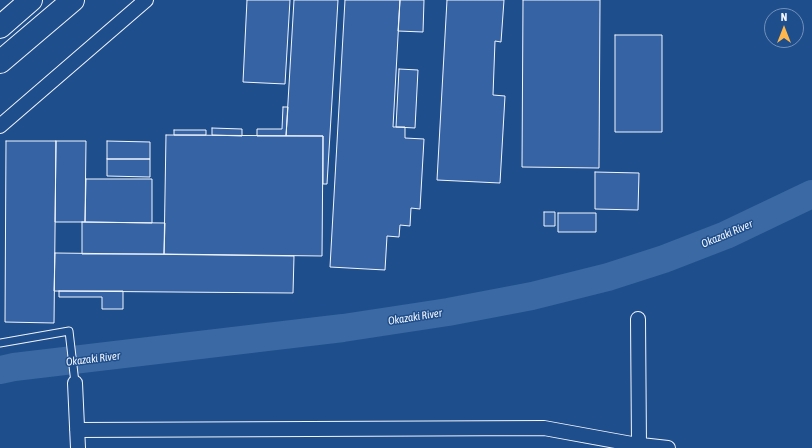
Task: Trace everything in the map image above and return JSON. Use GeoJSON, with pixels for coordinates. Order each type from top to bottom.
{"type":"FeatureCollection","features":[{"type":"Feature","properties":{"kind":"highway"},"geometry":{"type":"LineString","coordinates":[[0,27],[31,0]]}},
{"type":"Feature","properties":{"kind":"highway"},"geometry":{"type":"LineString","coordinates":[[0,62],[73,0]]}},
{"type":"Feature","properties":{"kind":"street"},"geometry":{"type":"LineString","coordinates":[[0,126],[146,0]]}},
{"type":"Feature","properties":{"kind":"street"},"geometry":{"type":"LineString","coordinates":[[634,446],[638,319]]}},
{"type":"Feature","properties":{"kind":"street"},"geometry":{"type":"LineString","coordinates":[[75,383],[78,448]]}},
{"type":"Feature","properties":{"kind":"street"},"geometry":{"type":"LineString","coordinates":[[77,430],[544,428],[634,446],[668,448]]}},
{"type":"Feature","properties":{"kind":"lane"},"geometry":{"type":"LineString","coordinates":[[0,343],[69,331],[75,383]]}},
{"type":"Feature","properties":{"kind":"building"},"geometry":{"type":"Polygon","coordinates":[[[247,0],[290,0],[285,84],[243,82],[247,0]]]}},
{"type":"Feature","properties":{"kind":"building"},"geometry":{"type":"Polygon","coordinates":[[[294,0],[338,0],[327,184],[323,184],[323,136],[286,136],[294,0]]]}},
{"type":"Feature","properties":{"kind":"building"},"geometry":{"type":"Polygon","coordinates":[[[345,0],[400,0],[393,127],[405,127],[405,138],[424,139],[420,209],[411,208],[410,226],[400,225],[399,237],[387,236],[385,270],[330,267],[345,0]]]}},
{"type":"Feature","properties":{"kind":"building"},"geometry":{"type":"Polygon","coordinates":[[[400,0],[424,0],[423,32],[398,31],[400,0]]]}},
{"type":"Feature","properties":{"kind":"building"},"geometry":{"type":"Polygon","coordinates":[[[447,0],[504,0],[501,42],[495,41],[493,95],[505,96],[500,183],[437,180],[447,0]]]}},
{"type":"Feature","properties":{"kind":"building"},"geometry":{"type":"Polygon","coordinates":[[[523,0],[600,0],[599,168],[522,167],[523,0]]]}},
{"type":"Feature","properties":{"kind":"building"},"geometry":{"type":"Polygon","coordinates":[[[615,35],[662,35],[662,132],[615,132],[615,35]]]}},
{"type":"Feature","properties":{"kind":"building"},"geometry":{"type":"Polygon","coordinates":[[[399,69],[418,70],[415,128],[396,127],[399,69]]]}},
{"type":"Feature","properties":{"kind":"building"},"geometry":{"type":"Polygon","coordinates":[[[283,107],[288,107],[286,136],[257,136],[257,129],[282,129],[283,107]]]}},
{"type":"Feature","properties":{"kind":"building"},"geometry":{"type":"Polygon","coordinates":[[[212,128],[242,129],[242,136],[212,135],[212,128]]]}},
{"type":"Feature","properties":{"kind":"building"},"geometry":{"type":"Polygon","coordinates":[[[174,130],[206,130],[206,135],[174,135],[174,130]]]}},
{"type":"Feature","properties":{"kind":"building"},"geometry":{"type":"Polygon","coordinates":[[[166,135],[323,136],[322,256],[164,254],[166,135]]]}},
{"type":"Feature","properties":{"kind":"building"},"geometry":{"type":"Polygon","coordinates":[[[6,141],[56,141],[54,323],[5,322],[6,141]]]}},
{"type":"Feature","properties":{"kind":"building"},"geometry":{"type":"Polygon","coordinates":[[[56,141],[86,141],[85,222],[55,222],[56,141]]]}},
{"type":"Feature","properties":{"kind":"building"},"geometry":{"type":"Polygon","coordinates":[[[107,141],[150,142],[150,159],[107,159],[107,141]]]}},
{"type":"Feature","properties":{"kind":"building"},"geometry":{"type":"Polygon","coordinates":[[[107,159],[150,159],[150,177],[107,176],[107,159]]]}},
{"type":"Feature","properties":{"kind":"building"},"geometry":{"type":"Polygon","coordinates":[[[595,172],[639,173],[638,210],[595,209],[595,172]]]}},
{"type":"Feature","properties":{"kind":"building"},"geometry":{"type":"Polygon","coordinates":[[[86,179],[152,179],[152,223],[85,222],[86,179]]]}},
{"type":"Feature","properties":{"kind":"building"},"geometry":{"type":"Polygon","coordinates":[[[544,212],[555,212],[555,226],[544,226],[544,212]]]}},
{"type":"Feature","properties":{"kind":"building"},"geometry":{"type":"Polygon","coordinates":[[[558,213],[596,213],[596,232],[558,232],[558,213]]]}},
{"type":"Feature","properties":{"kind":"building"},"geometry":{"type":"Polygon","coordinates":[[[82,222],[165,223],[164,254],[82,254],[82,222]]]}},
{"type":"Feature","properties":{"kind":"building"},"geometry":{"type":"Polygon","coordinates":[[[55,253],[294,256],[293,293],[54,291],[55,253]]]}},
{"type":"Feature","properties":{"kind":"building"},"geometry":{"type":"Polygon","coordinates":[[[59,291],[123,291],[123,309],[102,309],[102,297],[59,297],[59,291]]]}},
{"type":"Feature","properties":{"kind":"waterway","name":"Okazaki River"},"geometry":{"type":"LineString","coordinates":[[0,370],[14,367],[343,328],[448,312],[532,296],[608,277],[664,259],[726,235],[812,194]]}}]}
